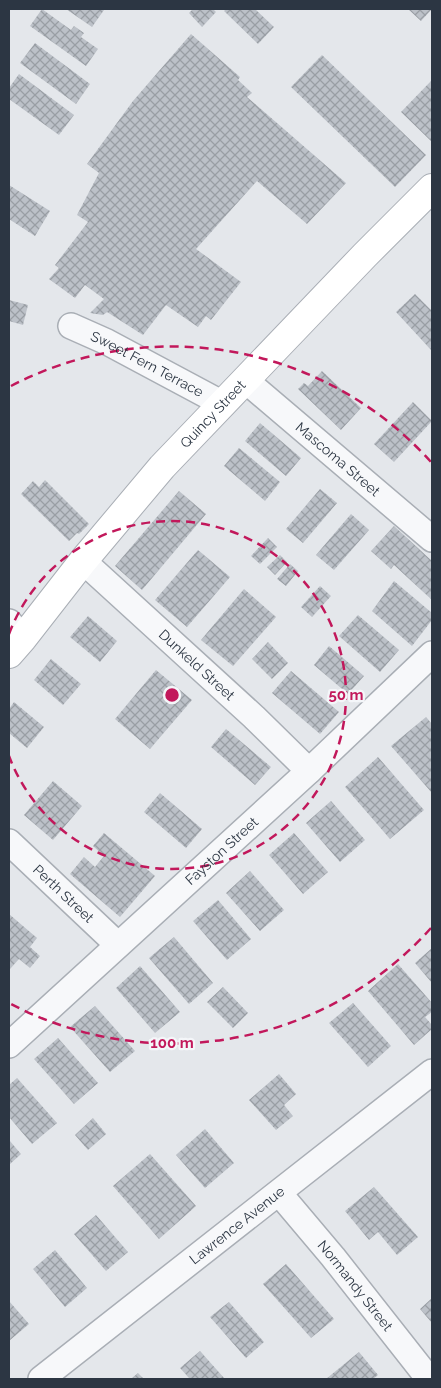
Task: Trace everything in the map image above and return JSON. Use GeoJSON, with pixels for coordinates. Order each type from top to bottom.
{"type":"FeatureCollection","features":[{"type":"Feature","properties":{"kind":"main road","name":"Quincy Street"},"geometry":{"type":"LineString","coordinates":[[14,638],[83,561],[162,467],[365,255],[432,188]]}},
{"type":"Feature","properties":{"kind":"street","name":"Sweet Fern Terrace"},"geometry":{"type":"LineString","coordinates":[[72,326],[107,342],[223,404]]}},
{"type":"Feature","properties":{"kind":"street","name":"Mascoma Street"},"geometry":{"type":"LineString","coordinates":[[245,380],[432,539]]}},
{"type":"Feature","properties":{"kind":"street","name":"Dunkeld Street"},"geometry":{"type":"LineString","coordinates":[[83,561],[254,717],[309,771]]}},
{"type":"Feature","properties":{"kind":"street","name":"Fayston Street"},"geometry":{"type":"LineString","coordinates":[[9,1045],[309,771],[432,654]]}},
{"type":"Feature","properties":{"kind":"street","name":"Perth Street"},"geometry":{"type":"LineString","coordinates":[[9,842],[118,945]]}},
{"type":"Feature","properties":{"kind":"street","name":"Lawrence Avenue"},"geometry":{"type":"LineString","coordinates":[[41,1379],[432,1072]]}},
{"type":"Feature","properties":{"kind":"street","name":"Normandy Street"},"geometry":{"type":"LineString","coordinates":[[279,1193],[333,1257],[429,1379]]}},
{"type":"Feature","properties":{"kind":"building"},"geometry":{"type":"Polygon","coordinates":[[[42,9],[71,30],[74,26],[84,33],[81,37],[98,49],[86,66],[30,26],[42,9]]]}},
{"type":"Feature","properties":{"kind":"building"},"geometry":{"type":"Polygon","coordinates":[[[66,9],[102,9],[104,10],[92,27],[66,9]]]}},
{"type":"Feature","properties":{"kind":"building"},"geometry":{"type":"Polygon","coordinates":[[[193,9],[213,9],[216,12],[202,27],[189,13],[193,9]]]}},
{"type":"Feature","properties":{"kind":"building"},"geometry":{"type":"Polygon","coordinates":[[[226,9],[255,9],[274,27],[258,44],[224,11],[226,9]]]}},
{"type":"Feature","properties":{"kind":"building"},"geometry":{"type":"Polygon","coordinates":[[[408,9],[432,9],[421,21],[408,9]]]}},
{"type":"Feature","properties":{"kind":"building"},"geometry":{"type":"Polygon","coordinates":[[[191,34],[240,77],[238,80],[252,93],[247,97],[346,183],[307,224],[257,181],[196,249],[241,282],[211,320],[206,316],[198,327],[166,305],[143,335],[107,312],[103,315],[90,313],[104,299],[85,285],[75,298],[49,279],[59,268],[55,265],[88,222],[77,215],[99,173],[87,164],[133,101],[191,34]]]}},
{"type":"Feature","properties":{"kind":"building"},"geometry":{"type":"Polygon","coordinates":[[[35,43],[90,84],[76,104],[20,63],[35,43]]]}},
{"type":"Feature","properties":{"kind":"building"},"geometry":{"type":"Polygon","coordinates":[[[322,55],[426,155],[395,187],[291,87],[322,55]]]}},
{"type":"Feature","properties":{"kind":"building"},"geometry":{"type":"Polygon","coordinates":[[[19,74],[74,115],[59,135],[9,99],[9,88],[19,74]]]}},
{"type":"Feature","properties":{"kind":"building"},"geometry":{"type":"Polygon","coordinates":[[[432,80],[432,142],[401,112],[432,80]]]}},
{"type":"Feature","properties":{"kind":"building"},"geometry":{"type":"Polygon","coordinates":[[[9,185],[50,211],[35,236],[9,219],[9,185]]]}},
{"type":"Feature","properties":{"kind":"building"},"geometry":{"type":"Polygon","coordinates":[[[415,294],[432,311],[432,351],[396,312],[415,294]]]}},
{"type":"Feature","properties":{"kind":"building"},"geometry":{"type":"Polygon","coordinates":[[[9,300],[28,305],[23,325],[9,321],[9,300]]]}},
{"type":"Feature","properties":{"kind":"building"},"geometry":{"type":"Polygon","coordinates":[[[322,371],[361,408],[341,430],[298,389],[304,383],[308,386],[322,371]]]}},
{"type":"Feature","properties":{"kind":"building"},"geometry":{"type":"Polygon","coordinates":[[[413,402],[432,421],[394,462],[374,444],[413,402]]]}},
{"type":"Feature","properties":{"kind":"building"},"geometry":{"type":"Polygon","coordinates":[[[260,423],[301,458],[286,476],[245,441],[260,423]]]}},
{"type":"Feature","properties":{"kind":"building"},"geometry":{"type":"Polygon","coordinates":[[[239,448],[280,482],[265,501],[224,466],[239,448]]]}},
{"type":"Feature","properties":{"kind":"building"},"geometry":{"type":"Polygon","coordinates":[[[45,480],[89,524],[69,541],[21,494],[33,481],[39,487],[45,480]]]}},
{"type":"Feature","properties":{"kind":"building"},"geometry":{"type":"Polygon","coordinates":[[[320,489],[337,503],[303,543],[286,529],[320,489]]]}},
{"type":"Feature","properties":{"kind":"building"},"geometry":{"type":"Polygon","coordinates":[[[179,491],[206,514],[142,590],[115,566],[179,491]]]}},
{"type":"Feature","properties":{"kind":"building"},"geometry":{"type":"Polygon","coordinates":[[[351,514],[369,530],[334,570],[316,555],[351,514]]]}},
{"type":"Feature","properties":{"kind":"building"},"geometry":{"type":"Polygon","coordinates":[[[394,526],[432,561],[432,600],[394,565],[391,569],[371,551],[394,526]]]}},
{"type":"Feature","properties":{"kind":"building"},"geometry":{"type":"Polygon","coordinates":[[[268,538],[277,547],[260,564],[251,556],[268,538]]]}},
{"type":"Feature","properties":{"kind":"building"},"geometry":{"type":"Polygon","coordinates":[[[198,550],[230,577],[187,627],[155,600],[198,550]]]}},
{"type":"Feature","properties":{"kind":"building"},"geometry":{"type":"Polygon","coordinates":[[[280,555],[287,562],[275,575],[267,567],[280,555]]]}},
{"type":"Feature","properties":{"kind":"building"},"geometry":{"type":"Polygon","coordinates":[[[290,564],[298,571],[286,586],[277,579],[290,564]]]}},
{"type":"Feature","properties":{"kind":"building"},"geometry":{"type":"Polygon","coordinates":[[[394,581],[432,613],[432,620],[412,646],[372,611],[394,581]]]}},
{"type":"Feature","properties":{"kind":"building"},"geometry":{"type":"Polygon","coordinates":[[[320,586],[331,596],[312,617],[301,607],[320,586]]]}},
{"type":"Feature","properties":{"kind":"building"},"geometry":{"type":"Polygon","coordinates":[[[244,589],[276,617],[233,666],[201,640],[244,589]]]}},
{"type":"Feature","properties":{"kind":"building"},"geometry":{"type":"Polygon","coordinates":[[[358,615],[399,650],[380,672],[339,636],[358,615]]]}},
{"type":"Feature","properties":{"kind":"building"},"geometry":{"type":"Polygon","coordinates":[[[88,616],[117,641],[100,662],[70,637],[88,616]]]}},
{"type":"Feature","properties":{"kind":"building"},"geometry":{"type":"Polygon","coordinates":[[[268,642],[288,663],[272,679],[252,659],[268,642]]]}},
{"type":"Feature","properties":{"kind":"building"},"geometry":{"type":"Polygon","coordinates":[[[329,646],[364,676],[348,694],[314,665],[329,646]]]}},
{"type":"Feature","properties":{"kind":"building"},"geometry":{"type":"Polygon","coordinates":[[[51,659],[81,684],[63,705],[34,680],[51,659]]]}},
{"type":"Feature","properties":{"kind":"building"},"geometry":{"type":"Polygon","coordinates":[[[156,670],[192,700],[150,749],[115,719],[156,670]]]}},
{"type":"Feature","properties":{"kind":"building"},"geometry":{"type":"Polygon","coordinates":[[[291,671],[339,712],[320,734],[272,693],[291,671]]]}},
{"type":"Feature","properties":{"kind":"building"},"geometry":{"type":"Polygon","coordinates":[[[14,702],[44,727],[27,748],[9,733],[9,709],[14,702]]]}},
{"type":"Feature","properties":{"kind":"building"},"geometry":{"type":"Polygon","coordinates":[[[426,717],[432,724],[432,793],[391,746],[426,717]]]}},
{"type":"Feature","properties":{"kind":"building"},"geometry":{"type":"Polygon","coordinates":[[[226,729],[271,767],[255,785],[211,747],[226,729]]]}},
{"type":"Feature","properties":{"kind":"building"},"geometry":{"type":"Polygon","coordinates":[[[378,757],[424,810],[390,839],[345,787],[378,757]]]}},
{"type":"Feature","properties":{"kind":"building"},"geometry":{"type":"Polygon","coordinates":[[[53,781],[82,806],[53,840],[24,815],[53,781]]]}},
{"type":"Feature","properties":{"kind":"building"},"geometry":{"type":"Polygon","coordinates":[[[160,793],[202,829],[186,848],[144,812],[160,793]]]}},
{"type":"Feature","properties":{"kind":"building"},"geometry":{"type":"Polygon","coordinates":[[[331,801],[365,840],[340,862],[306,823],[331,801]]]}},
{"type":"Feature","properties":{"kind":"building"},"geometry":{"type":"Polygon","coordinates":[[[104,833],[155,876],[120,917],[70,874],[84,857],[95,867],[104,856],[93,846],[104,833]]]}},
{"type":"Feature","properties":{"kind":"building"},"geometry":{"type":"Polygon","coordinates":[[[294,833],[328,872],[303,894],[269,855],[294,833]]]}},
{"type":"Feature","properties":{"kind":"building"},"geometry":{"type":"Polygon","coordinates":[[[250,871],[284,910],[260,931],[226,893],[250,871]]]}},
{"type":"Feature","properties":{"kind":"building"},"geometry":{"type":"Polygon","coordinates":[[[218,900],[251,939],[227,960],[193,921],[218,900]]]}},
{"type":"Feature","properties":{"kind":"building"},"geometry":{"type":"Polygon","coordinates":[[[9,914],[37,938],[30,947],[40,956],[30,968],[19,959],[9,970],[9,914]]]}},
{"type":"Feature","properties":{"kind":"building"},"geometry":{"type":"Polygon","coordinates":[[[174,937],[213,983],[189,1004],[149,958],[174,937]]]}},
{"type":"Feature","properties":{"kind":"building"},"geometry":{"type":"Polygon","coordinates":[[[432,948],[432,983],[415,963],[432,948]]]}},
{"type":"Feature","properties":{"kind":"building"},"geometry":{"type":"Polygon","coordinates":[[[398,964],[432,1003],[432,1012],[425,1017],[432,1025],[432,1029],[414,1045],[368,991],[398,964]]]}},
{"type":"Feature","properties":{"kind":"building"},"geometry":{"type":"Polygon","coordinates":[[[140,966],[180,1012],[155,1033],[116,988],[140,966]]]}},
{"type":"Feature","properties":{"kind":"building"},"geometry":{"type":"Polygon","coordinates":[[[223,987],[248,1013],[233,1028],[207,1002],[223,987]]]}},
{"type":"Feature","properties":{"kind":"building"},"geometry":{"type":"Polygon","coordinates":[[[353,1003],[391,1046],[368,1067],[329,1023],[353,1003]]]}},
{"type":"Feature","properties":{"kind":"building"},"geometry":{"type":"Polygon","coordinates":[[[95,1006],[135,1051],[110,1072],[70,1027],[95,1006]]]}},
{"type":"Feature","properties":{"kind":"building"},"geometry":{"type":"Polygon","coordinates":[[[58,1038],[98,1083],[74,1104],[34,1059],[58,1038]]]}},
{"type":"Feature","properties":{"kind":"building"},"geometry":{"type":"Polygon","coordinates":[[[279,1074],[296,1094],[284,1105],[293,1116],[276,1130],[249,1100],[279,1074]]]}},
{"type":"Feature","properties":{"kind":"building"},"geometry":{"type":"Polygon","coordinates":[[[17,1078],[57,1123],[32,1144],[9,1117],[9,1085],[17,1078]]]}},
{"type":"Feature","properties":{"kind":"building"},"geometry":{"type":"Polygon","coordinates":[[[93,1118],[106,1134],[88,1150],[75,1135],[93,1118]]]}},
{"type":"Feature","properties":{"kind":"building"},"geometry":{"type":"Polygon","coordinates":[[[205,1129],[234,1163],[205,1188],[176,1155],[205,1129]]]}},
{"type":"Feature","properties":{"kind":"building"},"geometry":{"type":"Polygon","coordinates":[[[9,1140],[21,1154],[9,1165],[9,1140]]]}},
{"type":"Feature","properties":{"kind":"building"},"geometry":{"type":"Polygon","coordinates":[[[150,1154],[196,1206],[159,1239],[113,1186],[150,1154]]]}},
{"type":"Feature","properties":{"kind":"building"},"geometry":{"type":"Polygon","coordinates":[[[374,1187],[418,1237],[397,1255],[378,1232],[369,1240],[345,1211],[374,1187]]]}},
{"type":"Feature","properties":{"kind":"building"},"geometry":{"type":"Polygon","coordinates":[[[96,1215],[128,1252],[106,1271],[74,1234],[96,1215]]]}},
{"type":"Feature","properties":{"kind":"building"},"geometry":{"type":"Polygon","coordinates":[[[55,1250],[87,1288],[65,1307],[33,1269],[55,1250]]]}},
{"type":"Feature","properties":{"kind":"building"},"geometry":{"type":"Polygon","coordinates":[[[286,1264],[334,1319],[311,1338],[263,1284],[286,1264]]]}},
{"type":"Feature","properties":{"kind":"building"},"geometry":{"type":"Polygon","coordinates":[[[432,1298],[432,1323],[420,1309],[432,1298]]]}},
{"type":"Feature","properties":{"kind":"building"},"geometry":{"type":"Polygon","coordinates":[[[9,1301],[29,1324],[9,1341],[9,1301]]]}},
{"type":"Feature","properties":{"kind":"building"},"geometry":{"type":"Polygon","coordinates":[[[229,1302],[264,1342],[246,1358],[210,1317],[229,1302]]]}},
{"type":"Feature","properties":{"kind":"building"},"geometry":{"type":"Polygon","coordinates":[[[200,1351],[225,1379],[190,1379],[180,1368],[200,1351]]]}},
{"type":"Feature","properties":{"kind":"building"},"geometry":{"type":"Polygon","coordinates":[[[359,1352],[378,1375],[373,1379],[326,1379],[359,1352]]]}},
{"type":"Feature","properties":{"kind":"building"},"geometry":{"type":"Polygon","coordinates":[[[138,1373],[144,1379],[131,1379],[138,1373]]]}}]}
